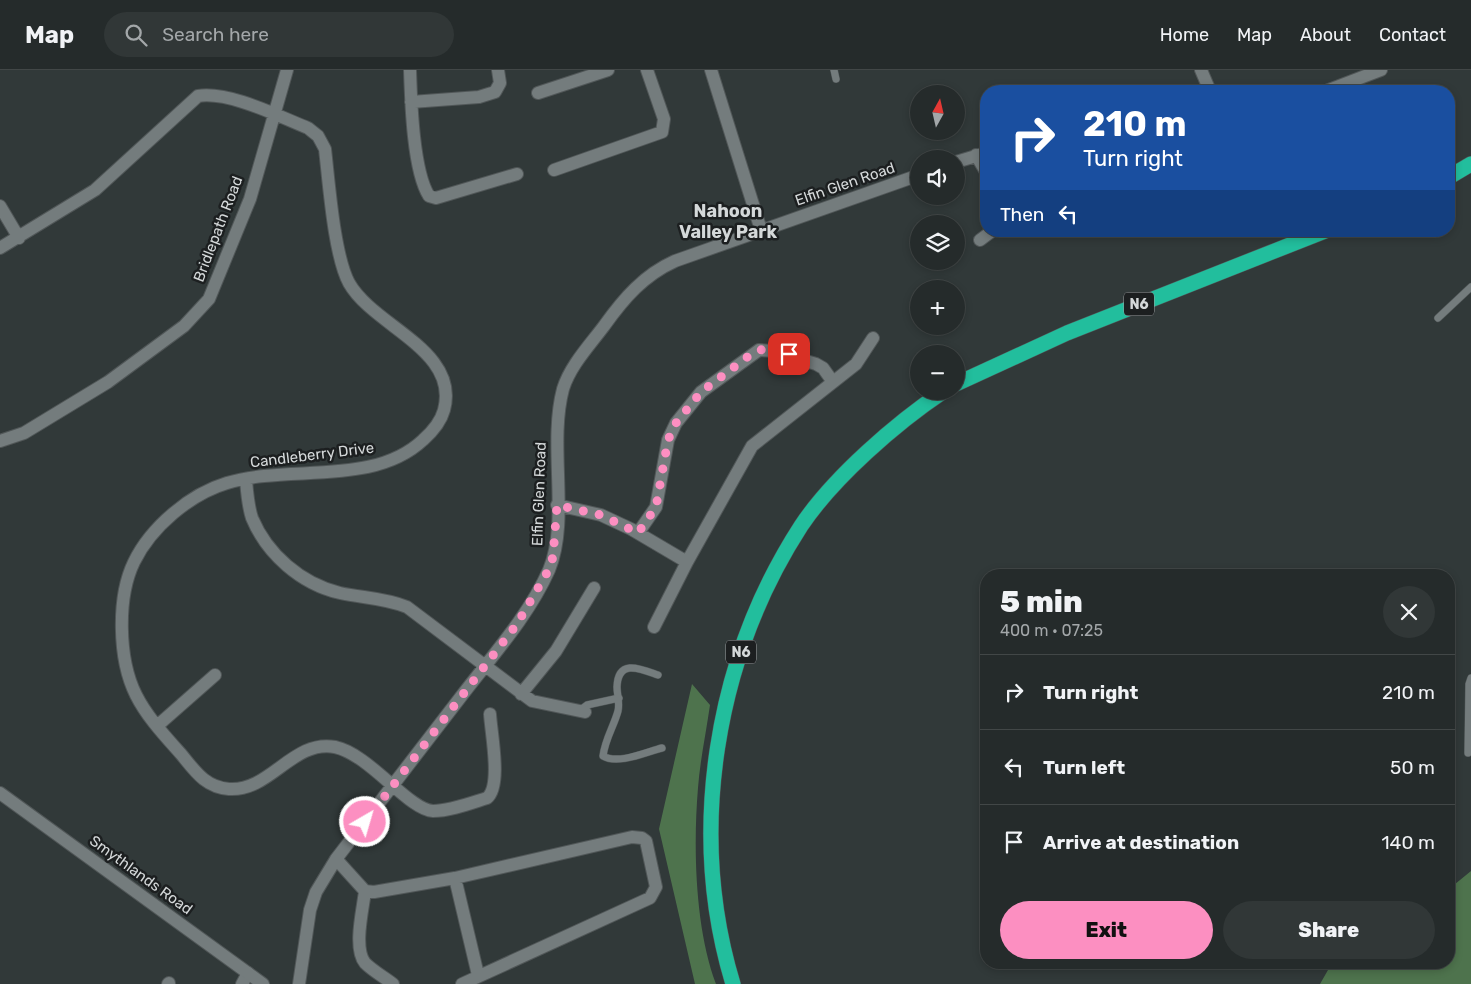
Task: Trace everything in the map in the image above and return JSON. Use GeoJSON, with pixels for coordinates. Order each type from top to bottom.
{"type":"FeatureCollection","features":[{"type":"Feature","properties":{"kind":"highway"},"geometry":{"type":"LineString","coordinates":[[1455,173],[1471,164]]}},
{"type":"Feature","properties":{"kind":"highway","name":"N6"},"geometry":{"type":"LineString","coordinates":[[965,380],[1067,333],[1310,237]]}},
{"type":"Feature","properties":{"kind":"highway","name":"N6"},"geometry":{"type":"LineString","coordinates":[[733,984],[718,920],[712,882],[712,832],[713,788],[719,739],[739,656],[777,567],[802,525],[835,485],[882,439],[915,410],[930,400]]}},
{"type":"Feature","properties":{"kind":"street","name":"Bridlepath Road"},"geometry":{"type":"LineString","coordinates":[[0,441],[24,433],[108,382],[184,326],[209,298],[250,199],[287,70]]}},
{"type":"Feature","properties":{"kind":"street"},"geometry":{"type":"LineString","coordinates":[[410,70],[411,102],[420,172],[424,189],[429,196],[436,198],[517,174]]}},
{"type":"Feature","properties":{"kind":"street"},"geometry":{"type":"LineString","coordinates":[[411,102],[479,97],[494,92],[500,83],[498,70]]}},
{"type":"Feature","properties":{"kind":"street"},"geometry":{"type":"LineString","coordinates":[[538,93],[608,70]]}},
{"type":"Feature","properties":{"kind":"street"},"geometry":{"type":"LineString","coordinates":[[554,170],[662,132],[664,120],[647,70]]}},
{"type":"Feature","properties":{"kind":"street"},"geometry":{"type":"LineString","coordinates":[[711,70],[761,230]]}},
{"type":"Feature","properties":{"kind":"street"},"geometry":{"type":"LineString","coordinates":[[1201,70],[1207,85]]}},
{"type":"Feature","properties":{"kind":"street"},"geometry":{"type":"LineString","coordinates":[[1342,85],[1381,70]]}},
{"type":"Feature","properties":{"kind":"street","name":"Candleberry Drive"},"geometry":{"type":"LineString","coordinates":[[0,248],[94,190],[198,96],[220,96],[308,128],[318,136],[325,149],[340,256],[350,285],[372,310],[430,354],[441,373],[446,390],[444,411],[432,432],[412,450],[391,462],[369,467],[228,483],[205,492],[176,512],[141,548],[127,579],[122,611],[128,675],[136,696],[157,726],[202,779],[215,787],[232,789],[250,787],[300,754],[320,746],[335,747],[349,752],[423,808],[440,810],[487,798],[494,788],[495,776],[490,714]]}},
{"type":"Feature","properties":{"kind":"street"},"geometry":{"type":"LineString","coordinates":[[965,159],[980,154]]}},
{"type":"Feature","properties":{"kind":"street","name":"Elfin Glen Road"},"geometry":{"type":"LineString","coordinates":[[299,984],[310,910],[316,892],[336,859],[517,624],[548,571],[556,537],[557,430],[564,389],[573,368],[618,307],[641,282],[657,269],[761,230],[910,178]]}},
{"type":"Feature","properties":{"kind":"street"},"geometry":{"type":"LineString","coordinates":[[0,206],[19,238]]}},
{"type":"Feature","properties":{"kind":"street"},"geometry":{"type":"LineString","coordinates":[[980,240],[984,237]]}},
{"type":"Feature","properties":{"kind":"street"},"geometry":{"type":"LineString","coordinates":[[654,627],[687,562],[752,446],[856,364],[873,338]]}},
{"type":"Feature","properties":{"kind":"street"},"geometry":{"type":"LineString","coordinates":[[638,533],[656,507],[668,440],[676,423],[701,392],[717,379],[754,352],[764,349],[816,364],[822,368],[833,382]]}},
{"type":"Feature","properties":{"kind":"street"},"geometry":{"type":"LineString","coordinates":[[246,480],[251,516],[261,535],[286,565],[319,587],[340,593],[395,602],[408,607],[521,694],[532,700],[582,711]]}},
{"type":"Feature","properties":{"kind":"street"},"geometry":{"type":"LineString","coordinates":[[557,505],[601,515],[638,533],[687,562]]}},
{"type":"Feature","properties":{"kind":"street"},"geometry":{"type":"LineString","coordinates":[[521,694],[556,651],[594,588]]}},
{"type":"Feature","properties":{"kind":"street"},"geometry":{"type":"LineString","coordinates":[[157,726],[215,675]]}},
{"type":"Feature","properties":{"kind":"street","name":"Smythlands Road"},"geometry":{"type":"LineString","coordinates":[[0,793],[245,978],[263,984]]}},
{"type":"Feature","properties":{"kind":"street"},"geometry":{"type":"LineString","coordinates":[[336,859],[365,890],[386,891],[455,878],[632,837],[642,838],[650,853],[656,886],[650,898],[478,975],[462,984]]}},
{"type":"Feature","properties":{"kind":"street"},"geometry":{"type":"LineString","coordinates":[[455,878],[478,975]]}},
{"type":"Feature","properties":{"kind":"street"},"geometry":{"type":"LineString","coordinates":[[365,890],[359,944],[360,954],[365,962],[393,984]]}},
{"type":"Feature","properties":{"kind":"lane"},"geometry":{"type":"LineString","coordinates":[[834,70],[836,79]]}},
{"type":"Feature","properties":{"kind":"lane"},"geometry":{"type":"LineString","coordinates":[[1438,318],[1471,287]]}},
{"type":"Feature","properties":{"kind":"lane"},"geometry":{"type":"LineString","coordinates":[[658,675],[635,666],[623,670],[618,677],[619,708],[604,745],[603,756],[610,760],[619,759],[662,748]]}},
{"type":"Feature","properties":{"kind":"lane"},"geometry":{"type":"LineString","coordinates":[[1468,753],[1469,684],[1471,678]]}},
{"type":"Feature","properties":{"kind":"lane"},"geometry":{"type":"LineString","coordinates":[[582,711],[587,705],[619,698]]}},
{"type":"Feature","properties":{"kind":"green space"},"geometry":{"type":"Polygon","coordinates":[[[692,684],[710,705],[698,788],[696,861],[697,888],[704,938],[716,984],[695,984],[659,829],[692,684]]]}},
{"type":"Feature","properties":{"kind":"green space"},"geometry":{"type":"Polygon","coordinates":[[[1471,871],[1471,984],[1320,984],[1329,969],[1455,969],[1455,884],[1471,871]]]}},
{"type":"Feature","properties":{"kind":"district","name":"Nahoon Valley Park"},"geometry":{"type":"Point","coordinates":[728,221]}},
{"type":"Feature","properties":{"kind":"route"},"geometry":{"type":"LineString","coordinates":[[365,822],[517,624],[548,571],[553,557],[557,505],[601,515],[638,533],[656,507],[660,494],[668,440],[686,408],[701,392],[754,352],[764,349],[789,354]]}}]}
